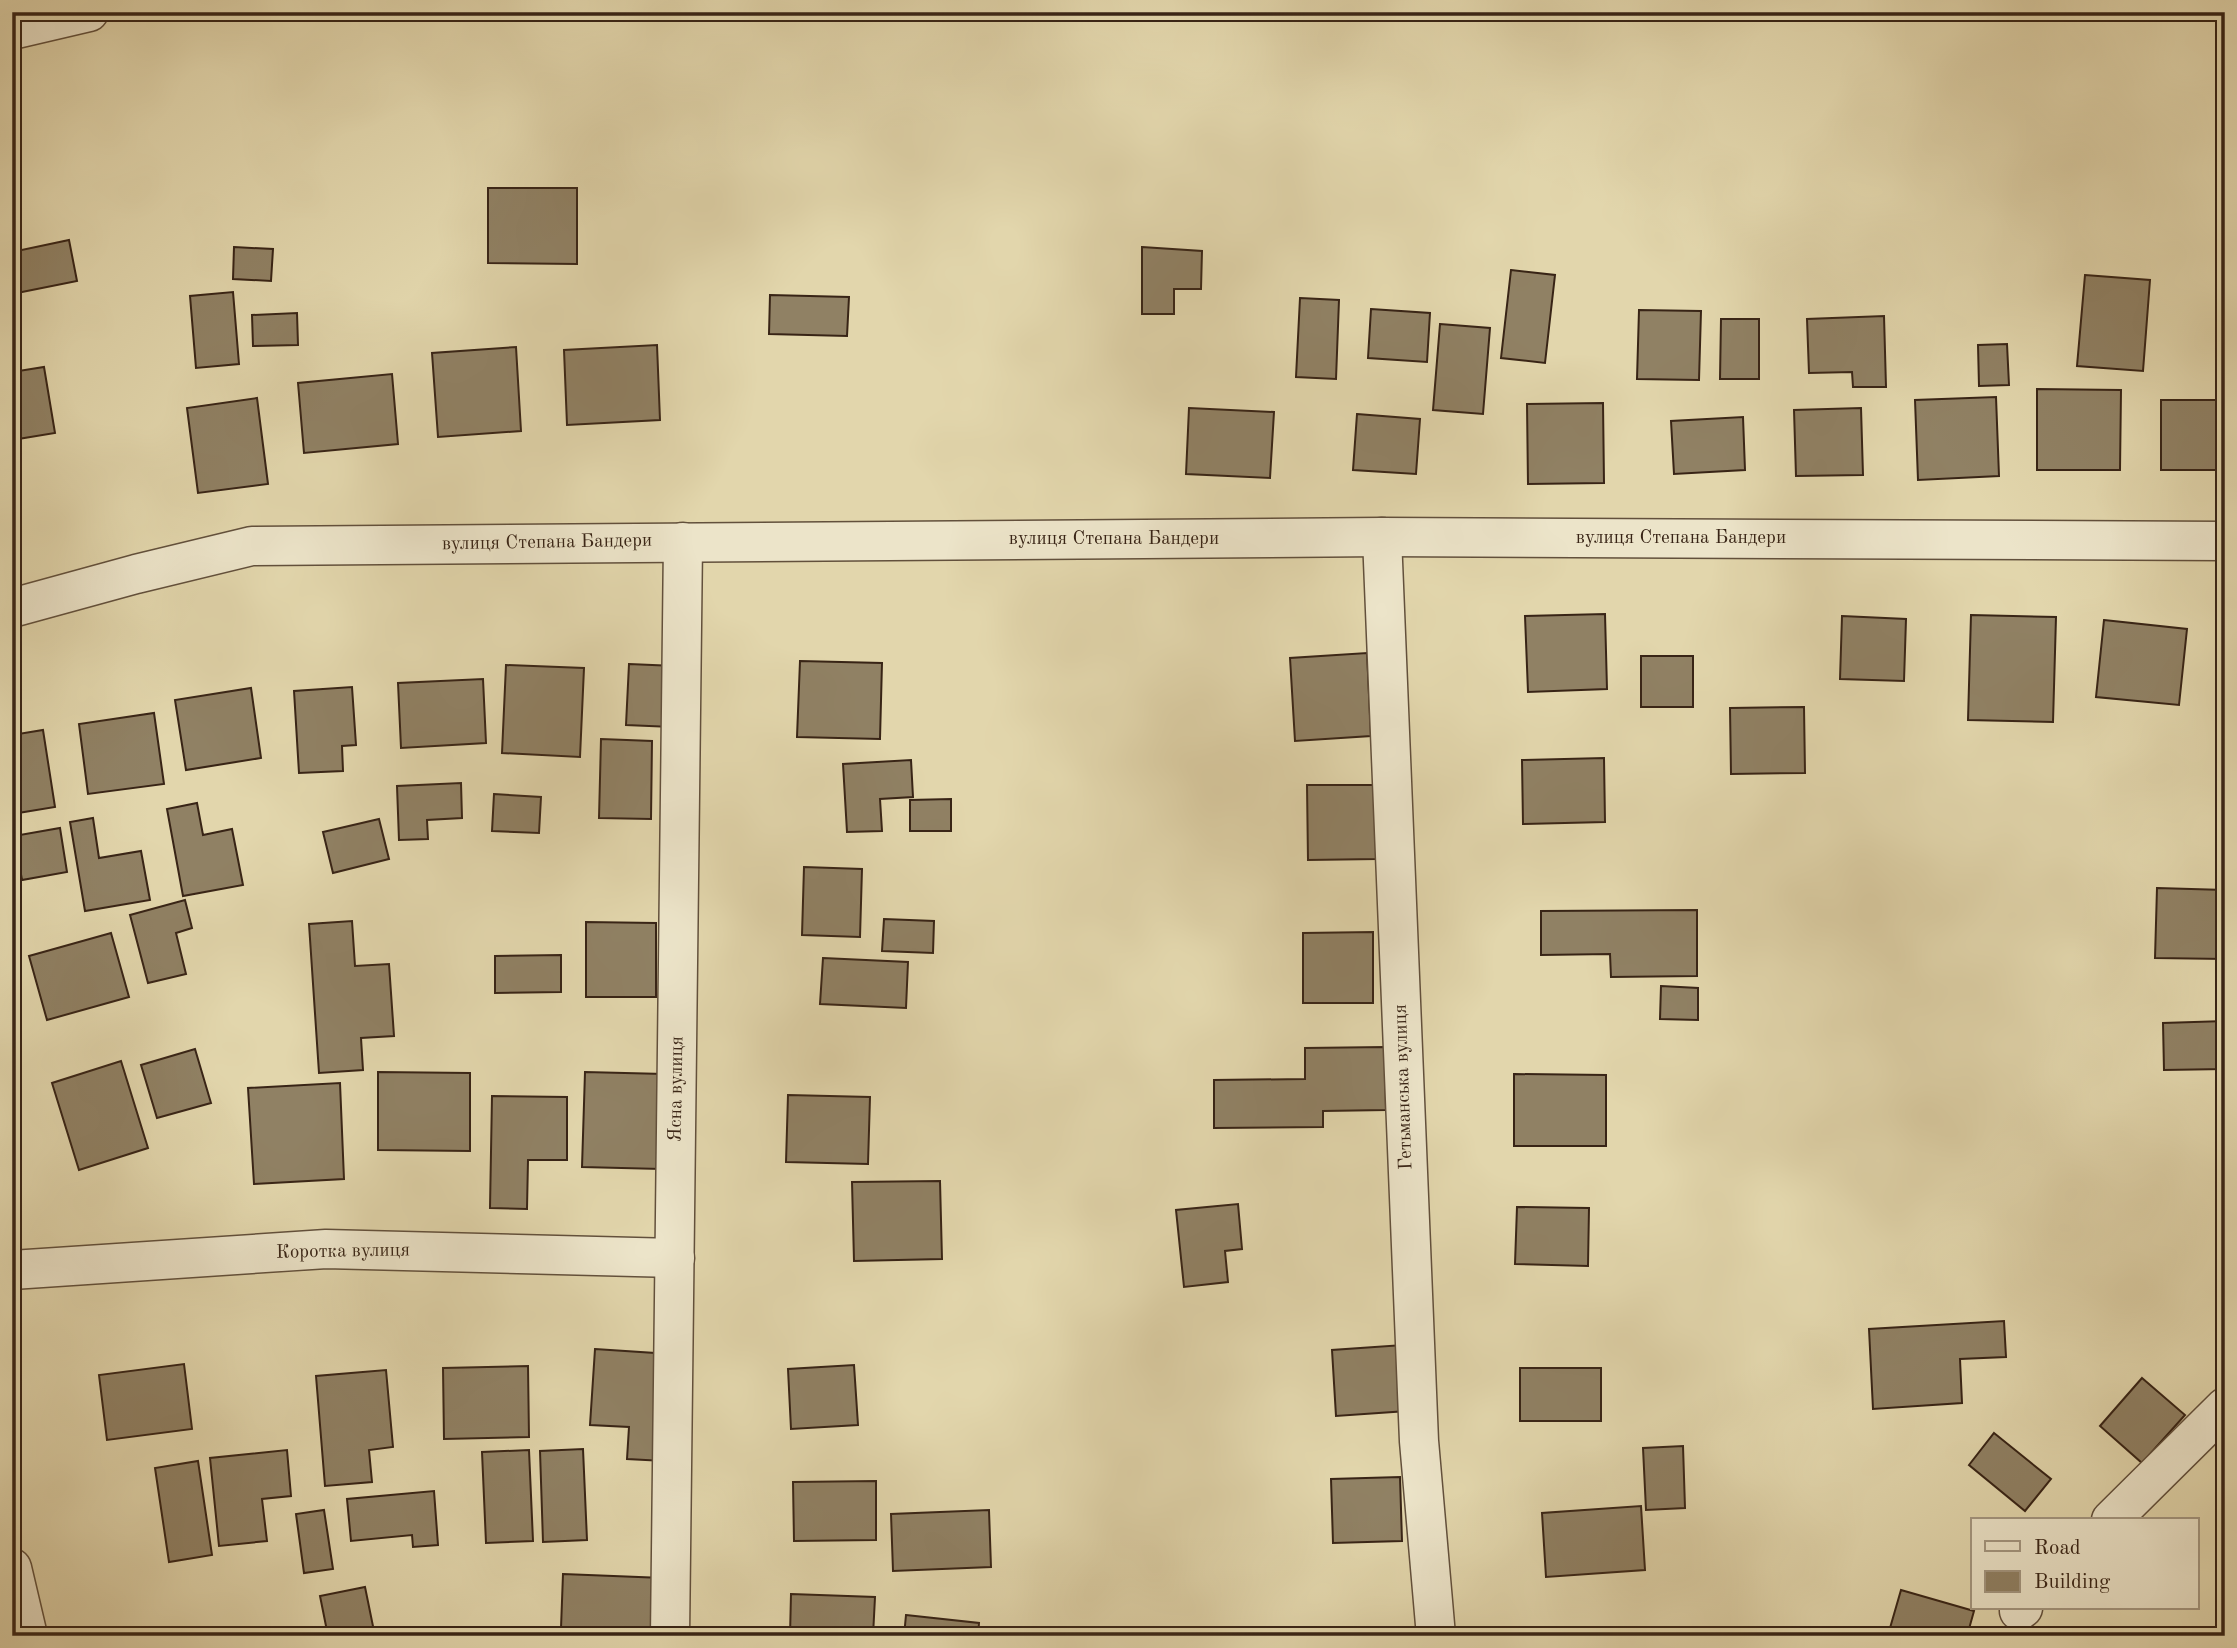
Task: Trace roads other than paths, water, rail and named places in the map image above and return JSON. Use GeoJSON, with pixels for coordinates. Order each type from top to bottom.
{"type":"FeatureCollection","features":[{"type":"Feature","properties":{"kind":"street"},"geometry":{"type":"LineString","coordinates":[[12,30],[89,12]]}},
{"type":"Feature","properties":{"kind":"street","name":"вулиця Степана Бандери"},"geometry":{"type":"LineString","coordinates":[[12,608],[136,573],[252,546],[1382,537],[2225,541]]}},
{"type":"Feature","properties":{"kind":"street","name":"Гетьманська вулиця"},"geometry":{"type":"LineString","coordinates":[[1382,537],[1419,1441],[1436,1636]]}},
{"type":"Feature","properties":{"kind":"street","name":"Ясна вулиця"},"geometry":{"type":"LineString","coordinates":[[670,1636],[682,542]]}},
{"type":"Feature","properties":{"kind":"street","name":"Коротка вулиця"},"geometry":{"type":"LineString","coordinates":[[12,1269],[326,1249],[675,1258]]}},
{"type":"Feature","properties":{"kind":"street"},"geometry":{"type":"LineString","coordinates":[[2113,1518],[2225,1407]]}},
{"type":"Feature","properties":{"kind":"street"},"geometry":{"type":"LineString","coordinates":[[12,1568],[28,1636]]}}]}
